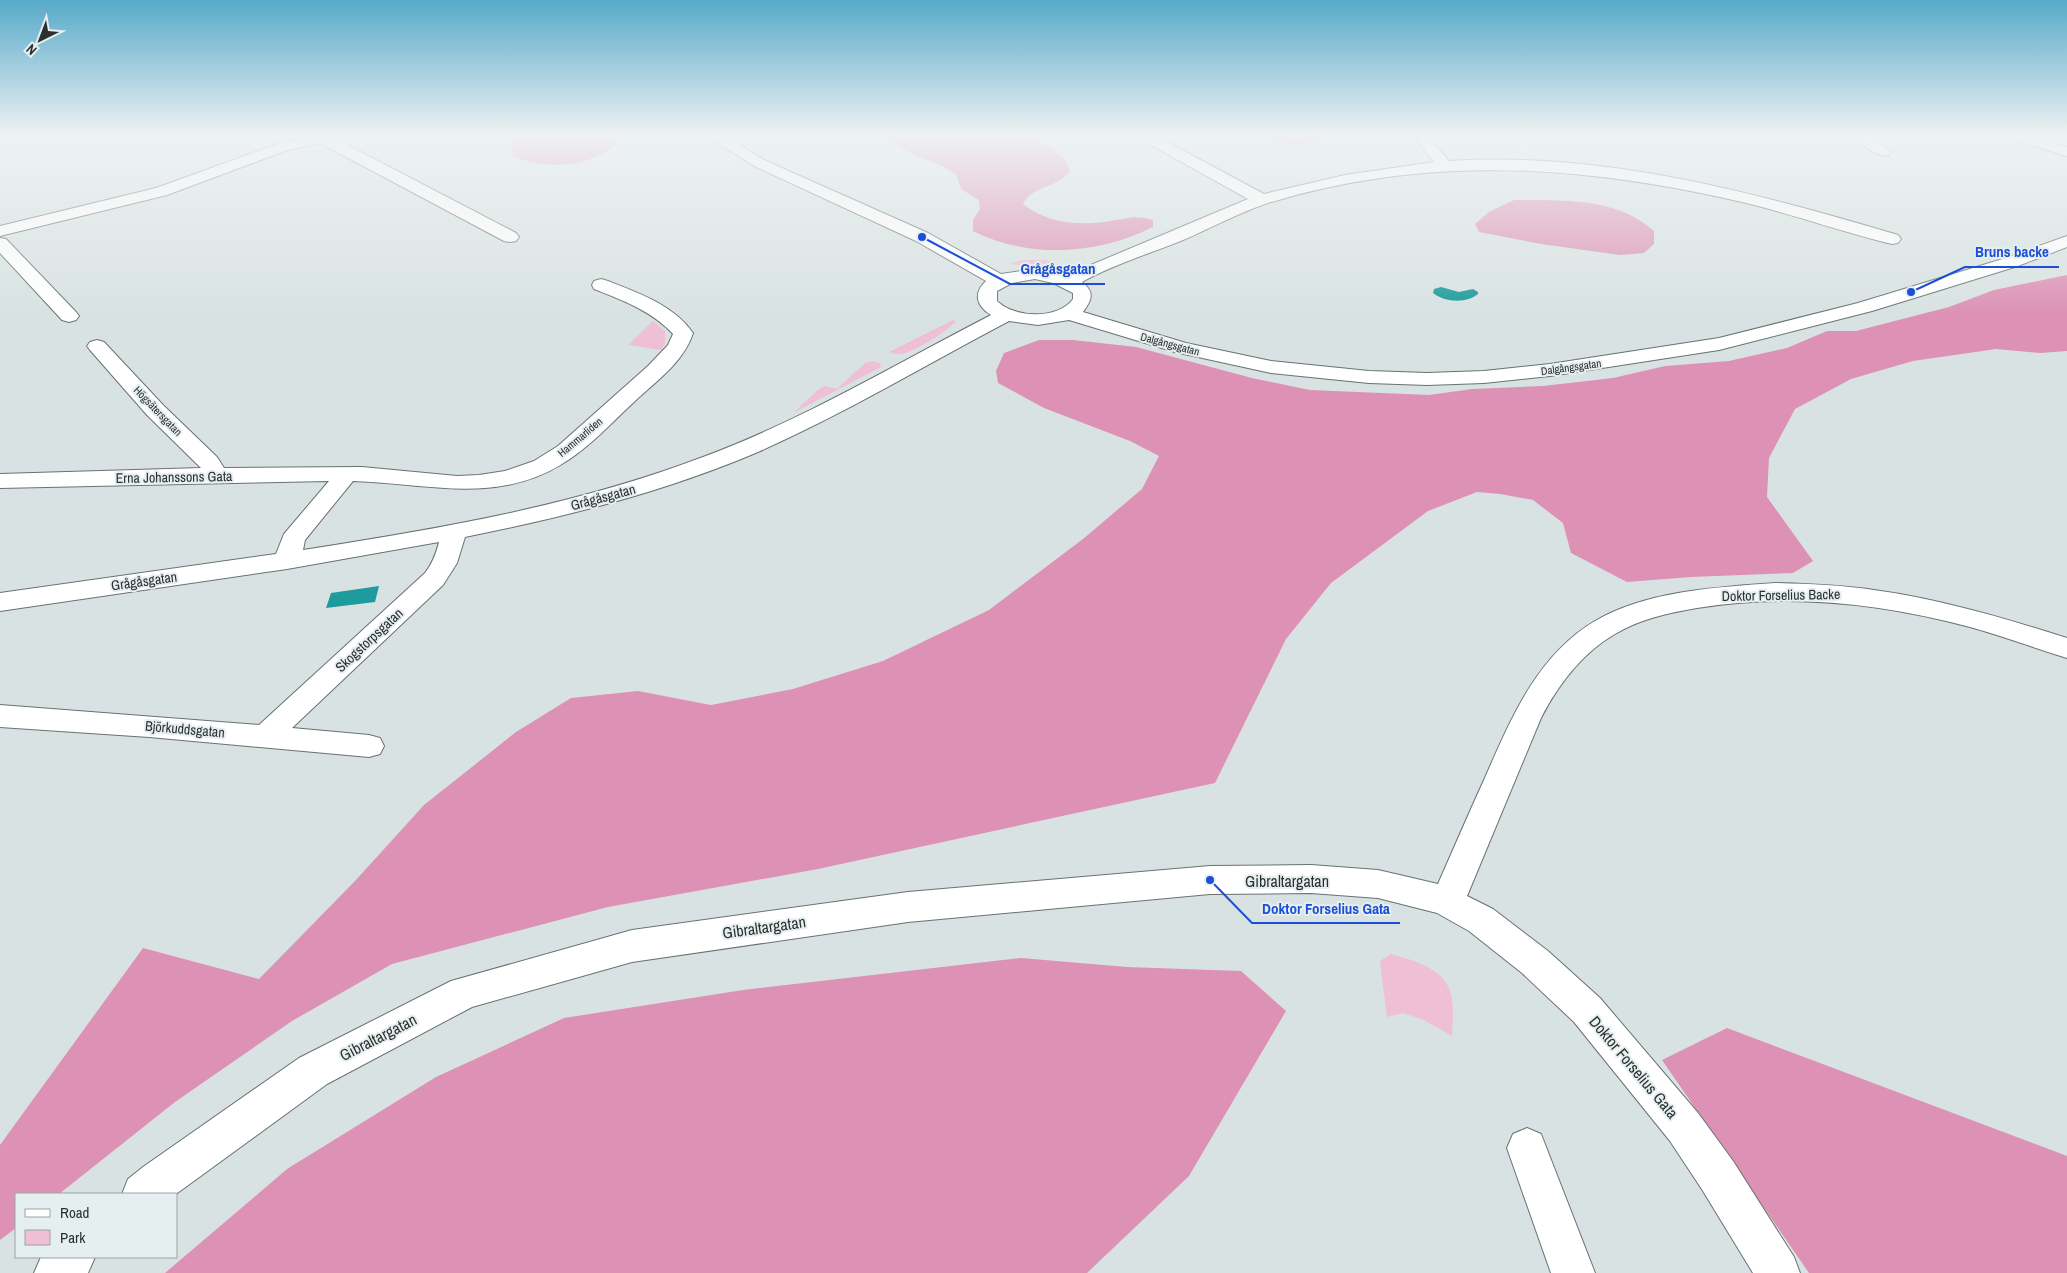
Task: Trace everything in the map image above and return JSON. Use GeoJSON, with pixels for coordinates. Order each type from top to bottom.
{"type":"FeatureCollection","features":[{"type":"Feature","properties":{"kind":"street"},"geometry":{"type":"LineString","coordinates":[[0,231],[147,195]]}},
{"type":"Feature","properties":{"kind":"street"},"geometry":{"type":"LineString","coordinates":[[431,195],[510,237]]}},
{"type":"Feature","properties":{"kind":"street"},"geometry":{"type":"LineString","coordinates":[[830,195],[922,237],[1000,281]]}},
{"type":"Feature","properties":{"kind":"street"},"geometry":{"type":"LineString","coordinates":[[1254,195],[1262,200]]}},
{"type":"Feature","properties":{"kind":"street"},"geometry":{"type":"LineString","coordinates":[[1069,281],[1098,266],[1176,237],[1262,200],[1283,195]]}},
{"type":"Feature","properties":{"kind":"street"},"geometry":{"type":"LineString","coordinates":[[1726,195],[1892,239]]}},
{"type":"Feature","properties":{"kind":"street","name":"Dalgångsgatan"},"geometry":{"type":"LineString","coordinates":[[1067,313],[1182,348],[1272,367],[1369,377],[1427,379],[1484,377],[1550,370],[1719,344],[1874,304],[2012,262],[2067,240]]}},
{"type":"Feature","properties":{"kind":"street"},"geometry":{"type":"LineString","coordinates":[[0,243],[69,316]]}},
{"type":"Feature","properties":{"kind":"street"},"geometry":{"type":"LineString","coordinates":[[1035,274],[1059,277],[1069,281],[1078,287],[1082,294],[1082,300],[1077,307],[1067,313],[1050,318],[1030,319],[1006,315],[996,310],[989,304],[986,298],[987,292],[992,286],[1000,281],[1016,276],[1035,274]]}},
{"type":"Feature","properties":{"kind":"street","name":"Hammarliden"},"geometry":{"type":"LineString","coordinates":[[347,474],[458,483],[491,481],[543,465],[558,457],[590,430],[675,350],[682,340],[684,333],[675,322],[630,296],[601,284]]}},
{"type":"Feature","properties":{"kind":"street","name":"Grågåsgatan"},"geometry":{"type":"LineString","coordinates":[[0,602],[287,560],[453,533],[528,517],[631,490],[712,462],[763,441],[838,405],[1006,315]]}},
{"type":"Feature","properties":{"kind":"street","name":"Högsätersgatan"},"geometry":{"type":"LineString","coordinates":[[96,346],[155,410],[209,462],[213,469],[206,476]]}},
{"type":"Feature","properties":{"kind":"street"},"geometry":{"type":"LineString","coordinates":[[287,560],[292,540],[347,474]]}},
{"type":"Feature","properties":{"kind":"street","name":"Erna Johanssons Gata"},"geometry":{"type":"LineString","coordinates":[[0,481],[347,474]]}},
{"type":"Feature","properties":{"kind":"street","name":"Skogstorpsgatan"},"geometry":{"type":"LineString","coordinates":[[267,736],[280,721],[434,579],[443,568],[449,554],[453,533]]}},
{"type":"Feature","properties":{"kind":"street","name":"Doktor Forselius Backe"},"geometry":{"type":"LineString","coordinates":[[1447,902],[1526,718],[1540,691],[1558,666],[1597,633],[1632,616],[1648,610],[1710,596],[1794,592],[1848,594],[1911,604],[1951,613],[2007,628],[2067,648]]}},
{"type":"Feature","properties":{"kind":"street","name":"Björkuddsgatan"},"geometry":{"type":"LineString","coordinates":[[0,716],[267,736],[369,746]]}},
{"type":"Feature","properties":{"kind":"street","name":"Gibraltargatan"},"geometry":{"type":"LineString","coordinates":[[145,1193],[313,1071],[464,993],[632,946],[908,907],[1210,880],[1311,880],[1378,884],[1415,892],[1447,902]]}},
{"type":"Feature","properties":{"kind":"street","name":"Doktor Forselius Gata"},"geometry":{"type":"LineString","coordinates":[[1447,902],[1481,920],[1535,962],[1586,1010],[1684,1127],[1723,1183],[1778,1273]]}},
{"type":"Feature","properties":{"kind":"street"},"geometry":{"type":"LineString","coordinates":[[1527,1148],[1573,1273]]}},
{"type":"Feature","properties":{"kind":"street"},"geometry":{"type":"LineString","coordinates":[[56,1273],[73,1258]]}},
{"type":"Feature","properties":{"kind":"green space"},"geometry":{"type":"Polygon","coordinates":[[[1021,260],[1046,260],[1061,265],[1026,266],[1010,264],[1021,260]]]}},
{"type":"Feature","properties":{"kind":"green space"},"geometry":{"type":"Polygon","coordinates":[[[953,320],[956,321],[953,325],[910,351],[901,354],[889,352],[953,320]]]}},
{"type":"Feature","properties":{"kind":"green space"},"geometry":{"type":"Polygon","coordinates":[[[653,321],[665,331],[665,344],[661,350],[628,345],[653,321]]]}},
{"type":"Feature","properties":{"kind":"green space"},"geometry":{"type":"Polygon","coordinates":[[[873,361],[880,363],[881,367],[793,413],[819,389],[825,386],[837,389],[865,363],[873,361]]]}},
{"type":"Feature","properties":{"kind":"green space"},"geometry":{"type":"Polygon","coordinates":[[[1391,954],[1420,963],[1438,974],[1445,981],[1450,989],[1452,1000],[1452,1036],[1424,1020],[1403,1013],[1387,1017],[1380,961],[1391,954]]]}},
{"type":"Feature","properties":{"kind":"shaded area"},"geometry":{"type":"Polygon","coordinates":[[[971,195],[1030,195],[1023,204],[1043,216],[1065,222],[1099,223],[1136,217],[1153,220],[1153,227],[1109,243],[1086,248],[1063,250],[1017,246],[973,231],[973,220],[980,209],[979,200],[971,195]]]}},
{"type":"Feature","properties":{"kind":"shaded area"},"geometry":{"type":"Polygon","coordinates":[[[1514,200],[1569,201],[1606,206],[1639,220],[1654,231],[1654,244],[1644,253],[1620,255],[1541,244],[1479,232],[1475,224],[1489,212],[1514,200]]]}},
{"type":"Feature","properties":{"kind":"shaded area"},"geometry":{"type":"Polygon","coordinates":[[[2067,275],[2067,351],[2040,353],[1996,349],[1913,361],[1851,379],[1795,409],[1769,458],[1767,497],[1813,561],[1793,573],[1691,577],[1627,582],[1571,553],[1563,523],[1533,500],[1477,492],[1428,511],[1331,583],[1286,639],[1215,783],[818,869],[608,907],[392,964],[292,1021],[175,1102],[60,1193],[15,1193],[15,1229],[0,1240],[0,1145],[143,948],[259,979],[355,881],[424,805],[516,732],[571,698],[638,691],[711,705],[793,689],[883,661],[989,610],[1083,539],[1142,489],[1159,456],[1130,441],[1044,408],[998,383],[996,371],[1004,353],[1039,340],[1073,340],[1136,347],[1252,378],[1310,390],[1429,395],[1472,389],[1543,386],[1613,378],[1665,366],[1729,361],[1787,348],[1827,331],[1856,331],[1949,307],[1994,290],[2067,275]]]}},
{"type":"Feature","properties":{"kind":"shaded area"},"geometry":{"type":"Polygon","coordinates":[[[1021,958],[1127,967],[1241,971],[1286,1011],[1189,1176],[1087,1273],[165,1273],[287,1169],[436,1077],[564,1018],[743,990],[1021,958]]]}},
{"type":"Feature","properties":{"kind":"shaded area"},"geometry":{"type":"Polygon","coordinates":[[[1727,1028],[2067,1156],[2067,1273],[1809,1273],[1662,1060],[1727,1028]]]}},
{"type":"Feature","properties":{"kind":"water"},"geometry":{"type":"Polygon","coordinates":[[[1441,287],[1459,292],[1473,289],[1478,294],[1467,299],[1449,300],[1433,293],[1434,289],[1441,287]]]}},
{"type":"Feature","properties":{"kind":"water"},"geometry":{"type":"Polygon","coordinates":[[[379,586],[375,602],[326,608],[331,593],[379,586]]]}},
{"type":"Feature","properties":{"kind":"place","name":"Grågåsgatan"},"geometry":{"type":"Point","coordinates":[922,237]}},
{"type":"Feature","properties":{"kind":"place","name":"Bruns backe"},"geometry":{"type":"Point","coordinates":[1911,292]}},
{"type":"Feature","properties":{"kind":"place","name":"Doktor Forselius Gata"},"geometry":{"type":"Point","coordinates":[1210,880]}}]}
